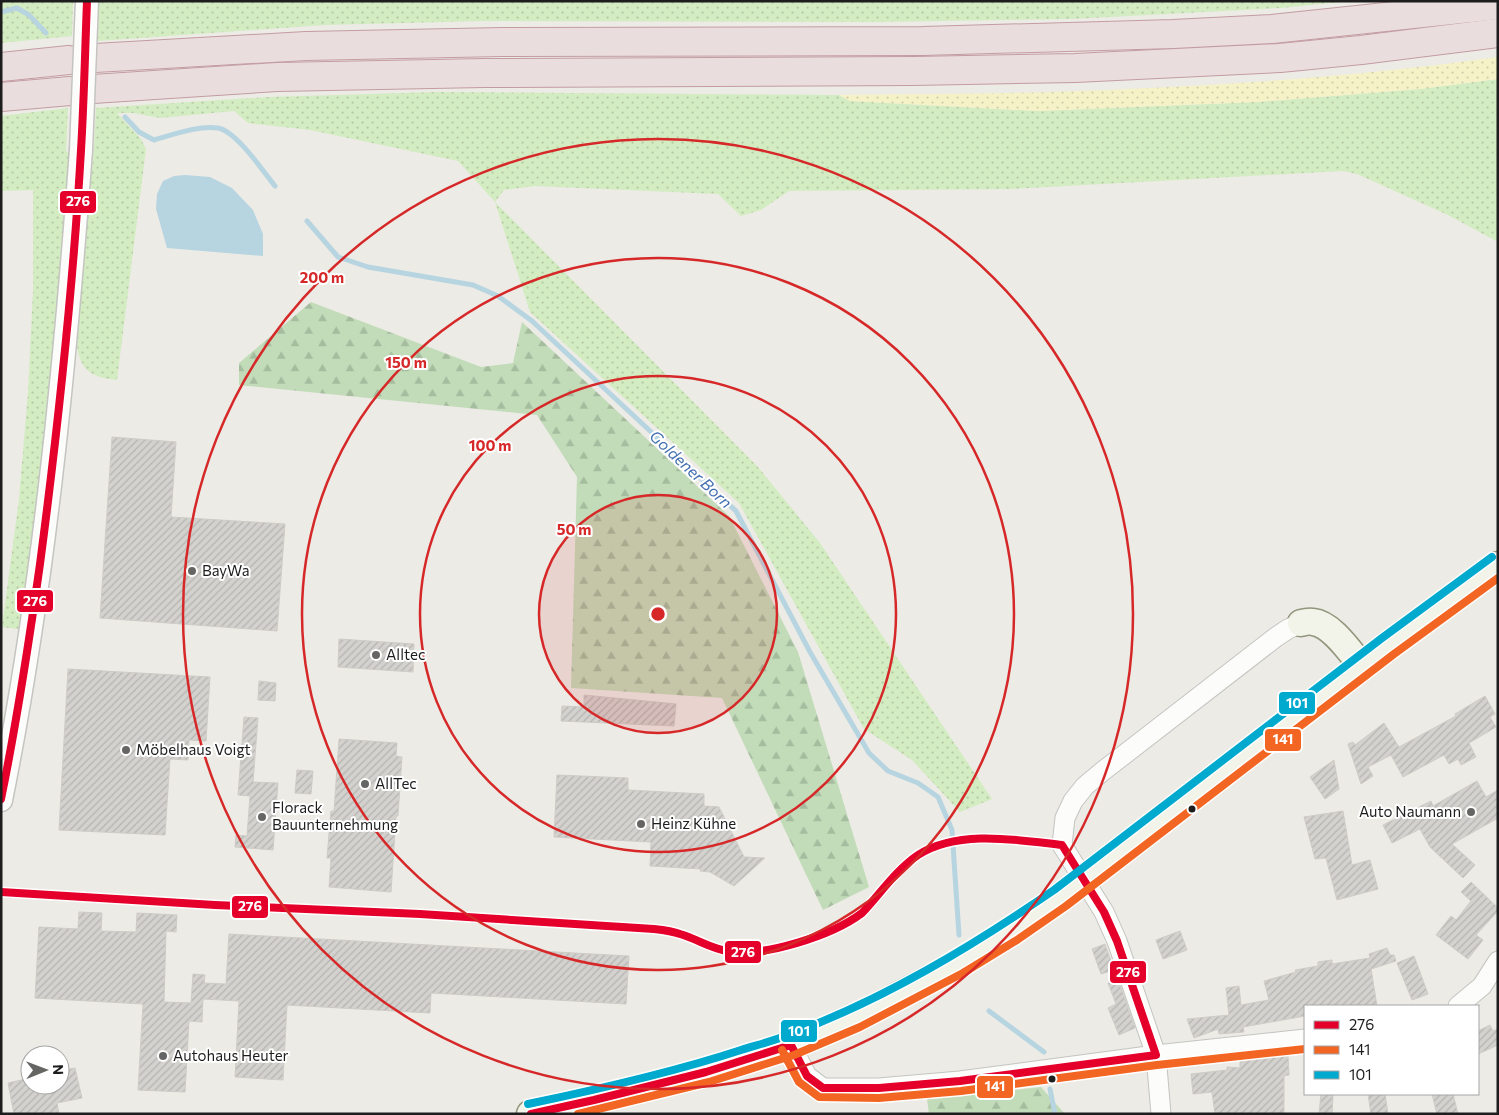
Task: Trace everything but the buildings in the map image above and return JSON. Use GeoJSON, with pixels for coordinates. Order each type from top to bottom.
{"type":"FeatureCollection","features":[{"type":"Feature","properties":{"kind":"highway"},"geometry":{"type":"LineString","coordinates":[[1,67],[82,59],[306,46],[502,42],[923,41],[1172,34],[1272,29],[1498,5]]}},
{"type":"Feature","properties":{"kind":"highway"},"geometry":{"type":"LineString","coordinates":[[1,97],[277,77],[484,73],[913,71],[1075,68],[1280,58],[1498,33]]}},
{"type":"Feature","properties":{"kind":"main road"},"geometry":{"type":"LineString","coordinates":[[530,1114],[706,1072],[791,1045],[856,1018],[958,964],[1060,898],[1437,608],[1498,565]]}},
{"type":"Feature","properties":{"kind":"main road"},"geometry":{"type":"LineString","coordinates":[[1301,623],[1312,622],[1322,624],[1340,640],[1362,666]]}},
{"type":"Feature","properties":{"kind":"street"},"geometry":{"type":"LineString","coordinates":[[1,800],[44,536],[64,367],[81,150],[87,1]]}},
{"type":"Feature","properties":{"kind":"street"},"geometry":{"type":"LineString","coordinates":[[1161,1114],[1156,1055],[1108,919],[1062,845],[1065,818],[1073,801],[1085,786],[1103,771],[1276,637],[1301,623]]}},
{"type":"Feature","properties":{"kind":"street"},"geometry":{"type":"LineString","coordinates":[[1459,1005],[1482,986],[1498,961]]}},
{"type":"Feature","properties":{"kind":"street"},"geometry":{"type":"LineString","coordinates":[[791,1045],[806,1076],[823,1088],[879,1088],[960,1081],[1156,1055],[1304,1039]]}},
{"type":"Feature","properties":{"kind":"green space"},"geometry":{"type":"Polygon","coordinates":[[[1,1],[73,1],[72,36],[1,43],[1,1]]]}},
{"type":"Feature","properties":{"kind":"green space"},"geometry":{"type":"Polygon","coordinates":[[[99,1],[1351,1],[1281,8],[1072,19],[876,22],[484,21],[325,25],[98,41],[99,1]]]}},
{"type":"Feature","properties":{"kind":"green space"},"geometry":{"type":"Polygon","coordinates":[[[1498,79],[1498,242],[1448,215],[1357,174],[1343,171],[1012,189],[789,191],[761,210],[741,216],[718,194],[535,186],[504,190],[495,202],[458,161],[310,130],[248,123],[234,111],[160,118],[133,113],[117,113],[141,139],[146,149],[117,380],[106,379],[91,373],[86,369],[79,356],[76,338],[94,149],[96,108],[269,97],[437,92],[839,95],[850,101],[1038,111],[1256,102],[1420,89],[1498,79]]]}},
{"type":"Feature","properties":{"kind":"green space"},"geometry":{"type":"Polygon","coordinates":[[[68,108],[66,151],[70,153],[53,383],[22,623],[18,629],[2,627],[19,499],[28,392],[33,291],[33,190],[1,191],[1,116],[68,108]]]}},
{"type":"Feature","properties":{"kind":"green space"},"geometry":{"type":"Polygon","coordinates":[[[495,202],[758,467],[820,543],[992,799],[960,812],[912,760],[864,729],[739,503],[530,312],[495,202]]]}},
{"type":"Feature","properties":{"kind":"green space"},"geometry":{"type":"Polygon","coordinates":[[[311,302],[481,367],[513,363],[522,322],[729,516],[798,652],[869,887],[823,910],[722,698],[571,688],[577,477],[537,415],[239,385],[239,363],[311,302]]]}},
{"type":"Feature","properties":{"kind":"green space"},"geometry":{"type":"Polygon","coordinates":[[[1041,1087],[1065,1114],[929,1114],[927,1099],[1041,1087]]]}},
{"type":"Feature","properties":{"kind":"sand"},"geometry":{"type":"Polygon","coordinates":[[[1498,57],[1498,79],[1420,89],[1256,102],[1038,111],[850,101],[839,95],[1050,92],[1218,84],[1386,71],[1498,57]]]}},
{"type":"Feature","properties":{"kind":"water"},"geometry":{"type":"Polygon","coordinates":[[[174,176],[210,177],[232,188],[253,210],[263,234],[263,256],[167,248],[156,209],[157,194],[163,181],[174,176]]]}},
{"type":"Feature","properties":{"kind":"waterway","name":"Goldener Born"},"geometry":{"type":"LineString","coordinates":[[1,12],[17,8],[29,15],[46,33]]}},
{"type":"Feature","properties":{"kind":"waterway","name":"Goldener Born"},"geometry":{"type":"LineString","coordinates":[[125,117],[139,132],[154,140],[203,128],[211,127],[225,131],[233,136],[249,152],[275,186]]}},
{"type":"Feature","properties":{"kind":"waterway","name":"Goldener Born"},"geometry":{"type":"LineString","coordinates":[[307,221],[338,257],[368,267],[473,285],[498,296],[532,321],[736,511],[810,652],[869,753],[888,771],[918,783],[938,797],[952,830],[959,935]]}},
{"type":"Feature","properties":{"kind":"waterway","name":"Goldener Born"},"geometry":{"type":"LineString","coordinates":[[989,1011],[1044,1052]]}},
{"type":"Feature","properties":{"kind":"waterway","name":"Goldener Born"},"geometry":{"type":"LineString","coordinates":[[1050,1089],[1055,1114]]}},
{"type":"Feature","properties":{"kind":"transit line","name":"276"},"geometry":{"type":"LineString","coordinates":[[1,799],[32,623],[59,409],[78,202],[87,1]]}},
{"type":"Feature","properties":{"kind":"transit line","name":"101"},"geometry":{"type":"LineString","coordinates":[[528,1104],[662,1073],[777,1039],[858,1006],[926,971],[991,932],[1054,890],[1382,638],[1492,557]]}},
{"type":"Feature","properties":{"kind":"transit line","name":"141"},"geometry":{"type":"LineString","coordinates":[[578,1114],[709,1082],[794,1055],[860,1027],[963,973],[1017,940],[1066,906],[1394,654],[1498,578]]}},
{"type":"Feature","properties":{"kind":"transit line","name":"276"},"geometry":{"type":"LineString","coordinates":[[1,892],[215,905],[420,914],[654,929],[677,933],[721,950],[742,952],[778,948],[797,943],[816,937],[849,921],[862,913],[895,875],[910,861],[934,847],[951,842],[988,838],[1062,845],[1104,912],[1117,941],[1156,1055],[960,1081],[879,1088],[823,1088],[807,1076],[791,1045],[706,1072],[531,1114]]}},
{"type":"Feature","properties":{"kind":"transit line","name":"141"},"geometry":{"type":"LineString","coordinates":[[782,1050],[799,1082],[819,1097],[879,1098],[961,1091],[1157,1065],[1304,1049]]}},
{"type":"Feature","properties":{"kind":"place","name":"BayWa"},"geometry":{"type":"Point","coordinates":[192,571]}},
{"type":"Feature","properties":{"kind":"place","name":"Alltec"},"geometry":{"type":"Point","coordinates":[376,655]}},
{"type":"Feature","properties":{"kind":"place","name":"Möbelhaus Voigt"},"geometry":{"type":"Point","coordinates":[126,750]}},
{"type":"Feature","properties":{"kind":"place","name":"AllTec"},"geometry":{"type":"Point","coordinates":[365,784]}},
{"type":"Feature","properties":{"kind":"place","name":"Auto Naumann"},"geometry":{"type":"Point","coordinates":[1471,812]}},
{"type":"Feature","properties":{"kind":"place","name":"Florack Bauunternehmung"},"geometry":{"type":"Point","coordinates":[262,817]}},
{"type":"Feature","properties":{"kind":"place","name":"Heinz Kühne"},"geometry":{"type":"Point","coordinates":[641,824]}},
{"type":"Feature","properties":{"kind":"place","name":"Autohaus Heuter"},"geometry":{"type":"Point","coordinates":[163,1056]}}]}
